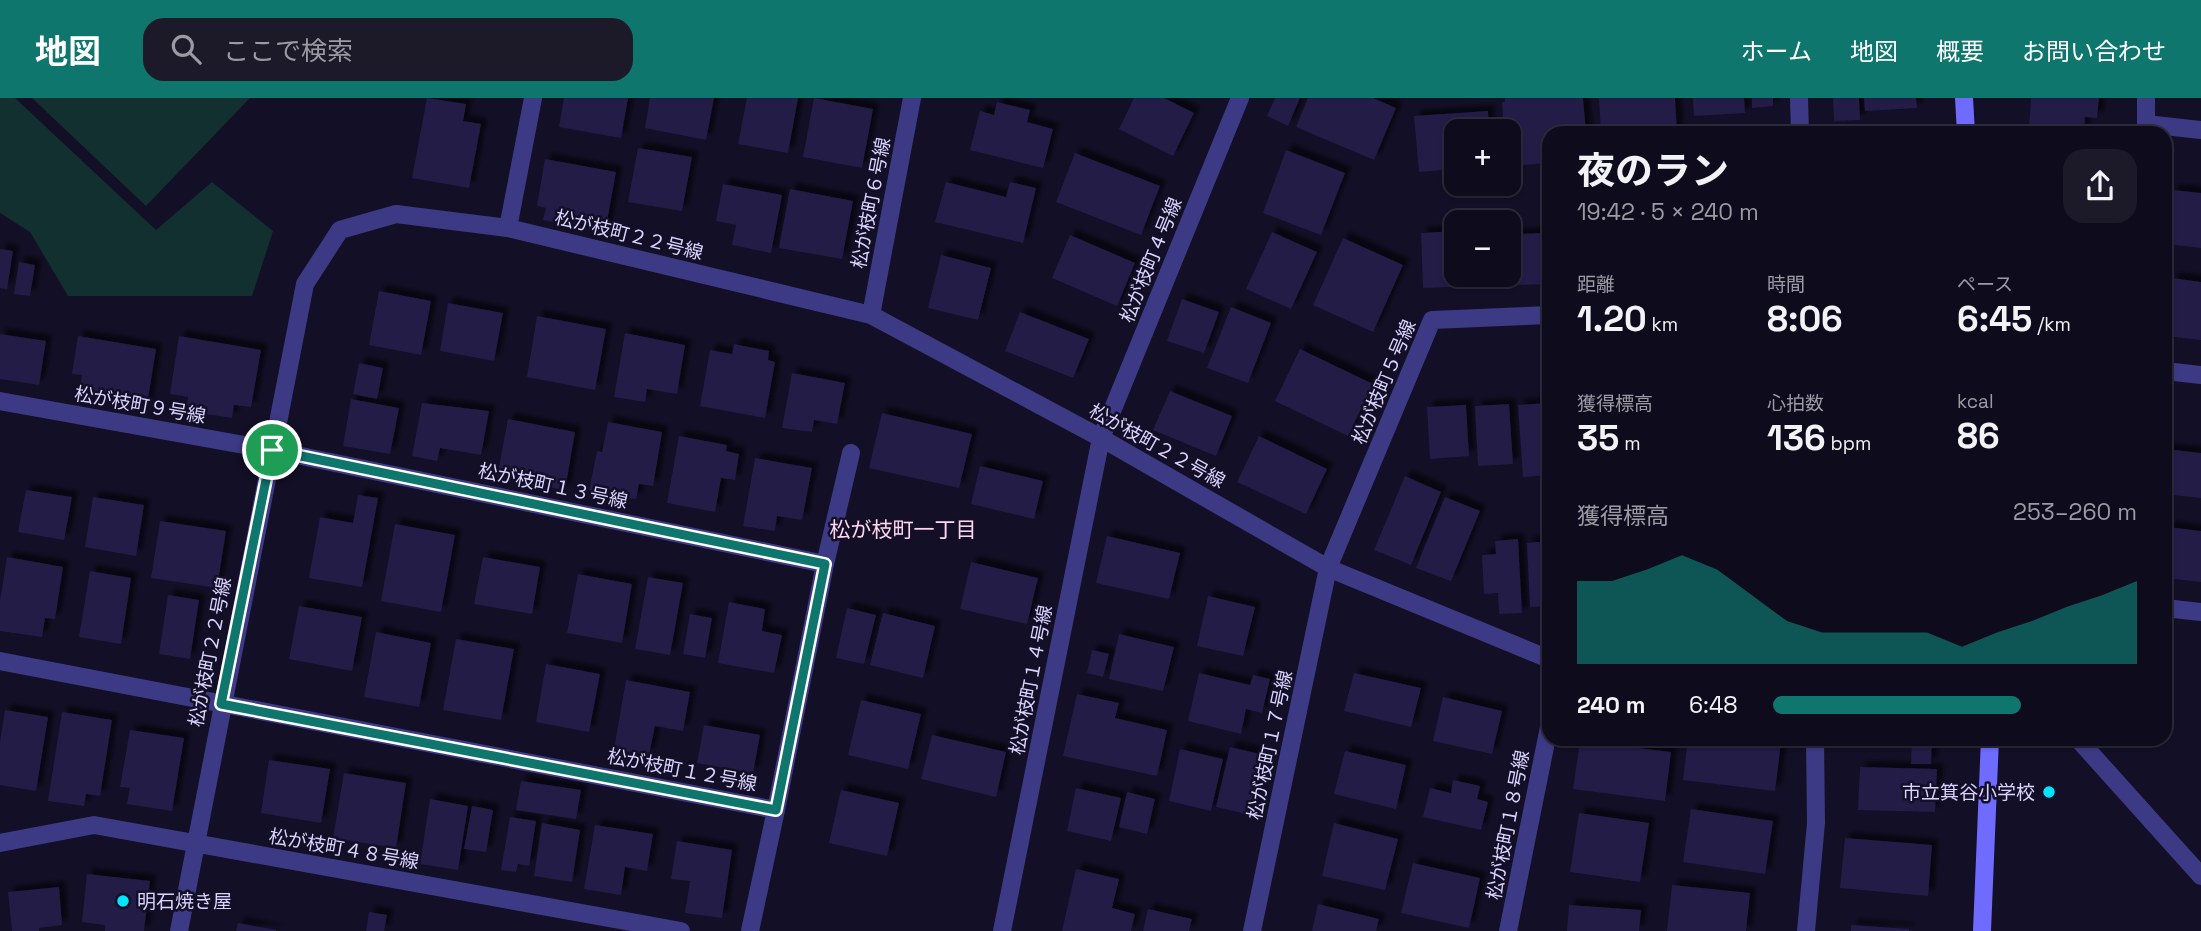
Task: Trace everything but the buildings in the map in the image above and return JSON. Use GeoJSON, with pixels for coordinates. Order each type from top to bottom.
{"type":"FeatureCollection","features":[{"type":"Feature","properties":{"kind":"street"},"geometry":{"type":"LineString","coordinates":[[508,228],[533,98]]}},
{"type":"Feature","properties":{"kind":"street","name":"松が枝町６号線"},"geometry":{"type":"LineString","coordinates":[[871,315],[912,98]]}},
{"type":"Feature","properties":{"kind":"street","name":"松が枝町４号線"},"geometry":{"type":"LineString","coordinates":[[1101,438],[1240,98]]}},
{"type":"Feature","properties":{"kind":"street"},"geometry":{"type":"LineString","coordinates":[[1799,98],[1800,126]]}},
{"type":"Feature","properties":{"kind":"street"},"geometry":{"type":"LineString","coordinates":[[1964,98],[1966,126]]}},
{"type":"Feature","properties":{"kind":"street"},"geometry":{"type":"LineString","coordinates":[[2146,98],[2146,126]]}},
{"type":"Feature","properties":{"kind":"street"},"geometry":{"type":"LineString","coordinates":[[2172,129],[2201,130]]}},
{"type":"Feature","properties":{"kind":"street","name":"松が枝町２２号線"},"geometry":{"type":"LineString","coordinates":[[179,931],[221,704],[305,284],[340,230],[396,214],[508,228],[871,315],[1101,438],[1328,568],[1542,656]]}},
{"type":"Feature","properties":{"kind":"street","name":"松が枝町５号線"},"geometry":{"type":"LineString","coordinates":[[1328,568],[1432,320],[1542,315]]}},
{"type":"Feature","properties":{"kind":"street"},"geometry":{"type":"LineString","coordinates":[[2172,372],[2201,374]]}},
{"type":"Feature","properties":{"kind":"street","name":"松が枝町９号線"},"geometry":{"type":"LineString","coordinates":[[0,401],[272,450]]}},
{"type":"Feature","properties":{"kind":"street","name":"松が枝町１４号線"},"geometry":{"type":"LineString","coordinates":[[1002,931],[1101,438]]}},
{"type":"Feature","properties":{"kind":"street","name":"松が枝町１３号線"},"geometry":{"type":"LineString","coordinates":[[272,450],[825,564]]}},
{"type":"Feature","properties":{"kind":"street","name":"松が枝町１２号線"},"geometry":{"type":"LineString","coordinates":[[221,704],[776,810],[825,564],[851,453]]}},
{"type":"Feature","properties":{"kind":"street","name":"松が枝町１７号線"},"geometry":{"type":"LineString","coordinates":[[1252,931],[1328,568]]}},
{"type":"Feature","properties":{"kind":"street"},"geometry":{"type":"LineString","coordinates":[[2172,609],[2201,612]]}},
{"type":"Feature","properties":{"kind":"street"},"geometry":{"type":"LineString","coordinates":[[0,661],[221,704]]}},
{"type":"Feature","properties":{"kind":"street","name":"松が枝町１８号線"},"geometry":{"type":"LineString","coordinates":[[1508,931],[1545,746]]}},
{"type":"Feature","properties":{"kind":"street"},"geometry":{"type":"LineString","coordinates":[[1806,931],[1816,823],[1815,746]]}},
{"type":"Feature","properties":{"kind":"street"},"geometry":{"type":"LineString","coordinates":[[1982,931],[1990,746]]}},
{"type":"Feature","properties":{"kind":"street"},"geometry":{"type":"LineString","coordinates":[[2084,746],[2201,876]]}},
{"type":"Feature","properties":{"kind":"street"},"geometry":{"type":"LineString","coordinates":[[750,931],[776,810]]}},
{"type":"Feature","properties":{"kind":"street","name":"松が枝町４８号線"},"geometry":{"type":"LineString","coordinates":[[0,843],[94,825],[681,931]]}},
{"type":"Feature","properties":{"kind":"green space"},"geometry":{"type":"Polygon","coordinates":[[[0,98],[15,98],[156,230],[212,182],[273,231],[252,296],[68,296],[30,232],[0,213],[0,98]]]}},
{"type":"Feature","properties":{"kind":"green space"},"geometry":{"type":"Polygon","coordinates":[[[32,98],[250,98],[146,206],[32,98]]]}},
{"type":"Feature","properties":{"kind":"place","name":"市立箕谷小学校"},"geometry":{"type":"Point","coordinates":[2049,792]}},
{"type":"Feature","properties":{"kind":"place","name":"明石焼き屋"},"geometry":{"type":"Point","coordinates":[123,901]}},
{"type":"Feature","properties":{"kind":"district","name":"松が枝町一丁目"},"geometry":{"type":"Point","coordinates":[903,529]}},
{"type":"Feature","properties":{"kind":"route"},"geometry":{"type":"LineString","coordinates":[[272,450],[825,564],[776,810],[221,704],[272,450]]}}]}
